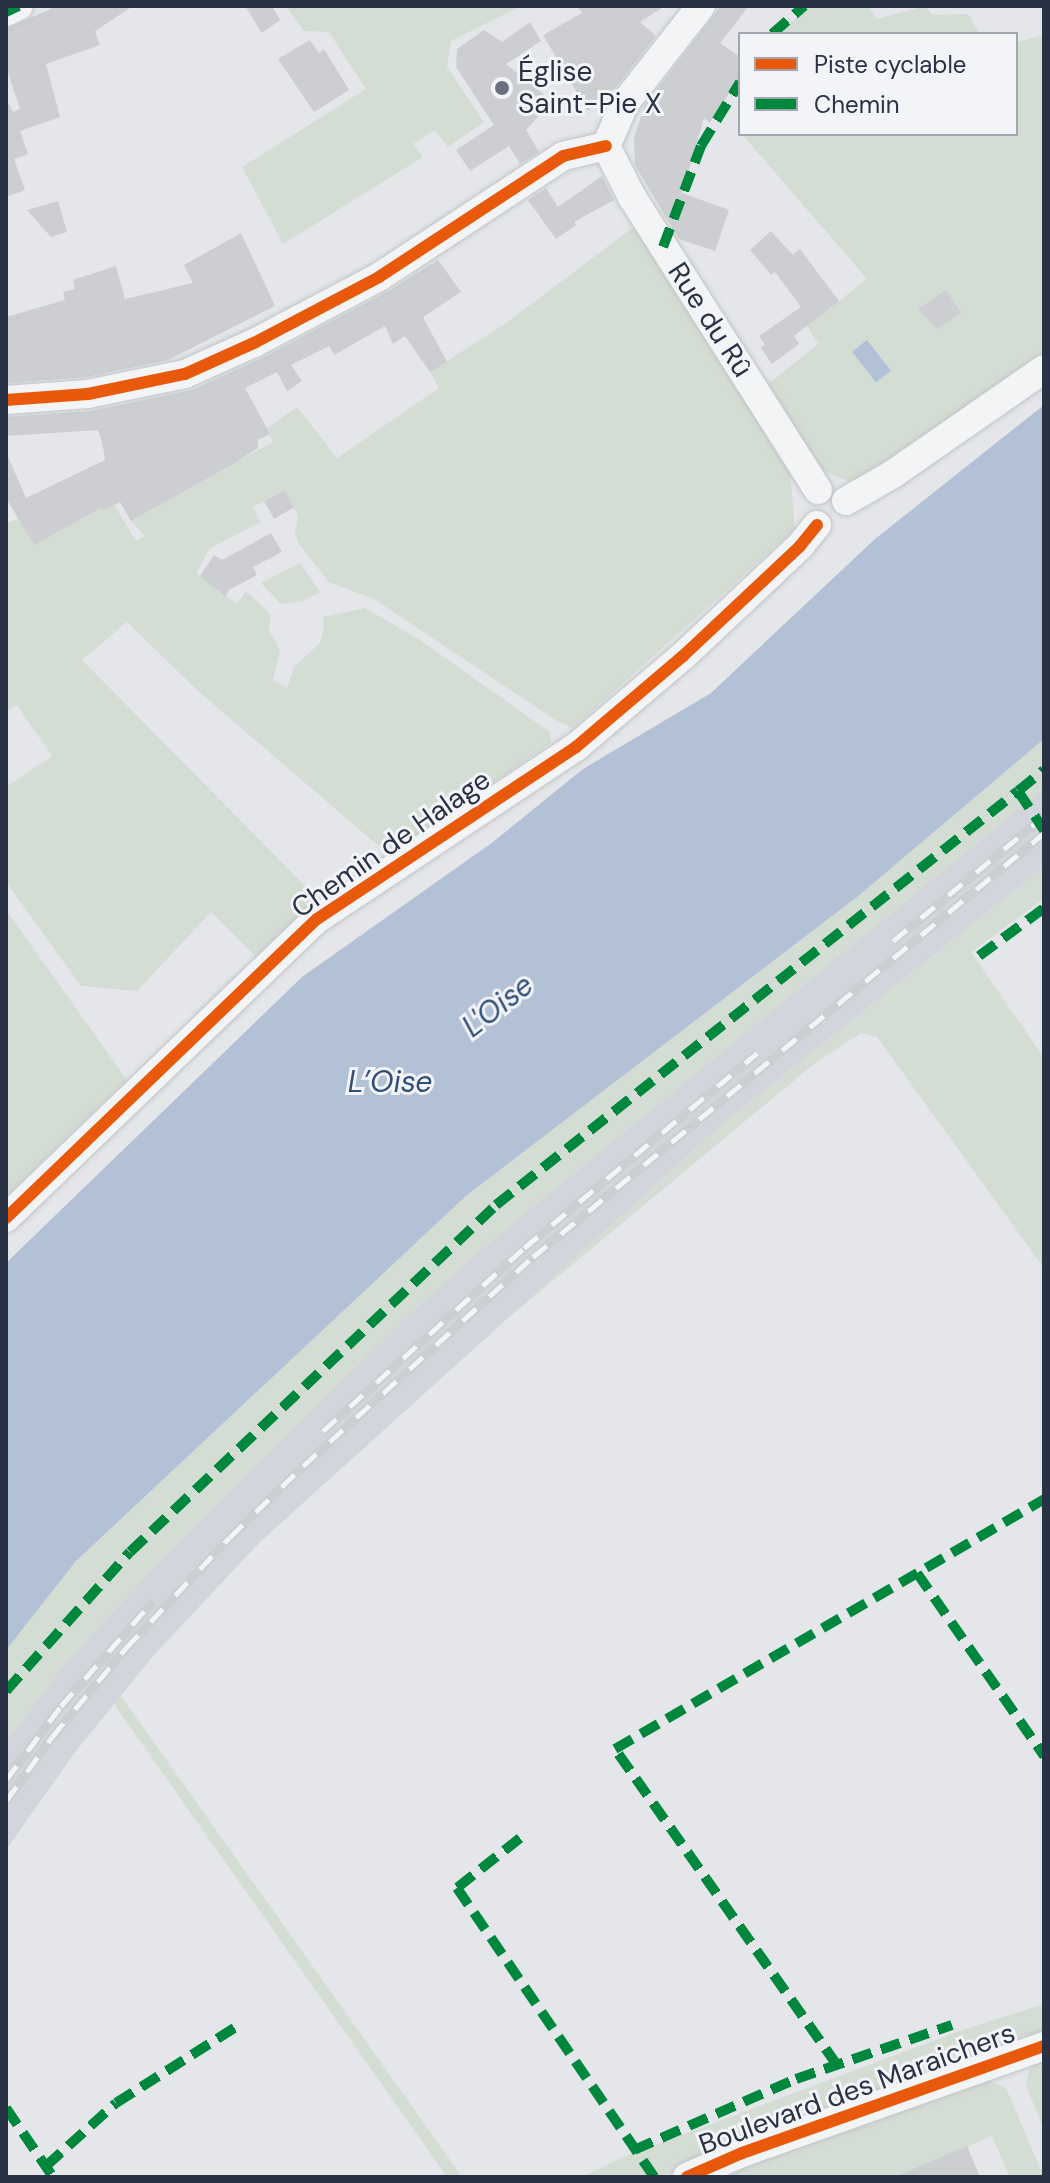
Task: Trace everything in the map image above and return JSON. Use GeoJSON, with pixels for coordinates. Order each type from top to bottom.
{"type":"FeatureCollection","features":[{"type":"Feature","properties":{"kind":"street"},"geometry":{"type":"LineString","coordinates":[[6,12],[19,6]]}},
{"type":"Feature","properties":{"kind":"street"},"geometry":{"type":"LineString","coordinates":[[6,400],[88,394],[185,374],[254,343],[379,277],[563,156],[606,146],[625,103],[701,6]]}},
{"type":"Feature","properties":{"kind":"street","name":"Rue du Rû"},"geometry":{"type":"LineString","coordinates":[[606,146],[632,197],[818,490]]}},
{"type":"Feature","properties":{"kind":"street"},"geometry":{"type":"LineString","coordinates":[[846,501],[893,474],[1044,369]]}},
{"type":"Feature","properties":{"kind":"street"},"geometry":{"type":"LineString","coordinates":[[832,488],[846,501],[846,514],[837,525],[817,525],[807,510],[810,498],[818,490],[832,488]]}},
{"type":"Feature","properties":{"kind":"street","name":"Chemin de Halage"},"geometry":{"type":"LineString","coordinates":[[6,1218],[317,919],[576,747],[704,636],[800,546],[817,525]]}},
{"type":"Feature","properties":{"kind":"street","name":"Boulevard des Maraichers"},"geometry":{"type":"LineString","coordinates":[[687,2177],[742,2153],[1044,2046]]}},
{"type":"Feature","properties":{"kind":"shaded area"},"geometry":{"type":"Polygon","coordinates":[[[286,6],[521,6],[451,41],[447,67],[484,122],[448,147],[435,130],[413,144],[423,157],[283,244],[242,167],[366,89],[329,32],[304,31],[286,6]]]}},
{"type":"Feature","properties":{"kind":"shaded area"},"geometry":{"type":"Polygon","coordinates":[[[811,6],[868,6],[877,19],[925,6],[933,15],[968,14],[979,32],[779,32],[811,6]]]}},
{"type":"Feature","properties":{"kind":"shaded area"},"geometry":{"type":"Polygon","coordinates":[[[1044,35],[1044,353],[854,483],[823,471],[766,386],[818,344],[807,326],[867,279],[744,136],[1018,136],[1018,42],[1044,35]]]}},
{"type":"Feature","properties":{"kind":"shaded area"},"geometry":{"type":"Polygon","coordinates":[[[636,225],[789,458],[795,529],[573,728],[557,721],[374,599],[329,582],[299,544],[295,533],[298,516],[284,490],[253,507],[261,522],[210,548],[196,573],[237,604],[246,591],[271,615],[269,630],[280,650],[273,680],[287,688],[294,667],[320,643],[323,617],[365,608],[420,640],[550,732],[551,743],[388,854],[197,690],[127,622],[82,660],[320,901],[256,957],[211,912],[137,991],[81,986],[6,882],[6,787],[52,756],[17,705],[6,712],[6,523],[19,519],[34,545],[101,508],[103,511],[114,505],[136,541],[145,536],[131,521],[273,442],[267,428],[297,407],[337,458],[439,388],[430,372],[506,323],[636,225]]]}},
{"type":"Feature","properties":{"kind":"shaded area"},"geometry":{"type":"Polygon","coordinates":[[[300,563],[320,592],[303,601],[281,604],[261,583],[300,563]]]}},
{"type":"Feature","properties":{"kind":"shaded area"},"geometry":{"type":"Polygon","coordinates":[[[1044,739],[1044,788],[484,1247],[403,1320],[154,1567],[63,1666],[6,1742],[6,1650],[76,1561],[467,1195],[857,897],[1044,739]]]}},
{"type":"Feature","properties":{"kind":"shaded area"},"geometry":{"type":"Polygon","coordinates":[[[1044,788],[1044,867],[725,1122],[260,1542],[153,1656],[76,1751],[6,1850],[6,1742],[63,1666],[154,1567],[403,1320],[484,1247],[1044,788]]]}},
{"type":"Feature","properties":{"kind":"shaded area"},"geometry":{"type":"Polygon","coordinates":[[[1044,867],[1044,899],[971,952],[1044,1058],[1044,1268],[877,1037],[861,1033],[814,1064],[508,1318],[725,1122],[1044,867]]]}},
{"type":"Feature","properties":{"kind":"shaded area"},"geometry":{"type":"Polygon","coordinates":[[[6,910],[127,1080],[6,1196],[6,910]]]}},
{"type":"Feature","properties":{"kind":"shaded area"},"geometry":{"type":"Polygon","coordinates":[[[121,1696],[462,2177],[447,2177],[114,1704],[121,1696]]]}},
{"type":"Feature","properties":{"kind":"shaded area"},"geometry":{"type":"Polygon","coordinates":[[[1044,2004],[1044,2034],[741,2141],[661,2177],[582,2177],[621,2158],[962,2030],[1044,2004]]]}},
{"type":"Feature","properties":{"kind":"shaded area"},"geometry":{"type":"Polygon","coordinates":[[[1044,2059],[1044,2130],[1026,2085],[1029,2069],[1044,2059]]]}},
{"type":"Feature","properties":{"kind":"shaded area"},"geometry":{"type":"Polygon","coordinates":[[[987,2080],[1006,2088],[1044,2177],[1010,2177],[992,2136],[896,2177],[714,2177],[987,2080]]]}},
{"type":"Feature","properties":{"kind":"water"},"geometry":{"type":"Polygon","coordinates":[[[867,340],[891,371],[876,382],[852,352],[867,340]]]}},
{"type":"Feature","properties":{"kind":"water","name":"L’Oise"},"geometry":{"type":"Polygon","coordinates":[[[1044,405],[1044,739],[857,897],[467,1195],[76,1561],[6,1650],[6,1263],[302,977],[493,842],[583,769],[711,693],[875,539],[1044,405]]]}},
{"type":"Feature","properties":{"kind":"building"},"geometry":{"type":"Polygon","coordinates":[[[57,6],[133,6],[95,31],[100,45],[46,64],[60,117],[20,131],[28,154],[14,159],[25,190],[6,197],[6,99],[13,112],[20,109],[6,67],[6,29],[57,6]]]}},
{"type":"Feature","properties":{"kind":"building"},"geometry":{"type":"Polygon","coordinates":[[[245,6],[272,6],[280,20],[262,33],[245,6]]]}},
{"type":"Feature","properties":{"kind":"building"},"geometry":{"type":"Polygon","coordinates":[[[577,6],[665,6],[640,22],[656,36],[616,87],[588,111],[543,35],[582,13],[577,6]]]}},
{"type":"Feature","properties":{"kind":"building"},"geometry":{"type":"Polygon","coordinates":[[[721,6],[749,6],[720,43],[738,56],[738,79],[710,123],[704,118],[682,193],[729,210],[715,251],[679,239],[635,165],[634,137],[645,105],[721,6]]]}},
{"type":"Feature","properties":{"kind":"building","name":"Église Saint-Pie X"},"geometry":{"type":"Polygon","coordinates":[[[530,22],[541,41],[506,64],[552,101],[526,130],[539,152],[520,164],[509,146],[470,171],[456,150],[494,125],[456,67],[457,49],[484,30],[502,42],[530,22]]]}},
{"type":"Feature","properties":{"kind":"building"},"geometry":{"type":"Polygon","coordinates":[[[310,40],[319,53],[324,49],[349,90],[314,112],[278,59],[310,40]]]}},
{"type":"Feature","properties":{"kind":"building"},"geometry":{"type":"Polygon","coordinates":[[[602,176],[614,200],[574,222],[576,225],[556,239],[528,200],[546,188],[558,207],[602,176]]]}},
{"type":"Feature","properties":{"kind":"building"},"geometry":{"type":"Polygon","coordinates":[[[58,201],[67,232],[51,237],[27,210],[58,201]]]}},
{"type":"Feature","properties":{"kind":"building"},"geometry":{"type":"Polygon","coordinates":[[[771,231],[793,255],[800,249],[839,301],[794,336],[799,344],[772,364],[761,348],[765,345],[759,336],[801,307],[775,272],[771,275],[750,250],[771,231]]]}},
{"type":"Feature","properties":{"kind":"building"},"geometry":{"type":"Polygon","coordinates":[[[241,233],[275,306],[168,360],[86,377],[6,383],[6,317],[65,300],[63,292],[75,289],[73,280],[116,266],[125,299],[193,283],[184,265],[241,233]]]}},
{"type":"Feature","properties":{"kind":"building"},"geometry":{"type":"Polygon","coordinates":[[[438,260],[461,292],[423,317],[447,362],[430,372],[405,336],[393,344],[385,326],[334,355],[329,346],[291,365],[302,381],[287,391],[277,372],[245,388],[270,434],[258,440],[258,448],[131,521],[120,502],[103,511],[101,508],[34,545],[6,498],[6,452],[26,498],[105,460],[103,446],[98,430],[6,436],[6,417],[91,411],[192,390],[262,358],[387,292],[438,260]]]}},
{"type":"Feature","properties":{"kind":"building"},"geometry":{"type":"Polygon","coordinates":[[[946,290],[961,313],[937,329],[918,309],[946,290]]]}},
{"type":"Feature","properties":{"kind":"building"},"geometry":{"type":"Polygon","coordinates":[[[284,490],[294,507],[274,519],[264,502],[284,490]]]}},
{"type":"Feature","properties":{"kind":"building"},"geometry":{"type":"Polygon","coordinates":[[[271,533],[282,552],[253,567],[257,575],[229,590],[225,596],[200,576],[214,555],[222,560],[271,533]]]}},
{"type":"Feature","properties":{"kind":"building"},"geometry":{"type":"Polygon","coordinates":[[[967,2146],[980,2177],[897,2177],[897,2176],[967,2146]]]}},
{"type":"Feature","properties":{"kind":"railway"},"geometry":{"type":"LineString","coordinates":[[893,941],[1044,816]]}},
{"type":"Feature","properties":{"kind":"railway"},"geometry":{"type":"LineString","coordinates":[[6,1801],[52,1737],[126,1648],[230,1537],[303,1466],[533,1257],[1044,833]]}},
{"type":"Feature","properties":{"kind":"railway"},"geometry":{"type":"LineString","coordinates":[[323,1431],[524,1248],[757,1053]]}},
{"type":"Feature","properties":{"kind":"railway"},"geometry":{"type":"LineString","coordinates":[[6,1780],[61,1706],[153,1601]]}},
{"type":"Feature","properties":{"kind":"marked path"},"geometry":{"type":"LineString","coordinates":[[6,12],[19,6]]}},
{"type":"Feature","properties":{"kind":"marked path"},"geometry":{"type":"LineString","coordinates":[[774,32],[804,6]]}},
{"type":"Feature","properties":{"kind":"marked path"},"geometry":{"type":"LineString","coordinates":[[663,247],[701,146],[738,85]]}},
{"type":"Feature","properties":{"kind":"marked path"},"geometry":{"type":"LineString","coordinates":[[1018,791],[1044,770]]}},
{"type":"Feature","properties":{"kind":"marked path"},"geometry":{"type":"LineString","coordinates":[[6,1691],[130,1552],[496,1205],[1018,791],[1044,830]]}},
{"type":"Feature","properties":{"kind":"marked path"},"geometry":{"type":"LineString","coordinates":[[979,956],[1044,908]]}},
{"type":"Feature","properties":{"kind":"marked path"},"geometry":{"type":"LineString","coordinates":[[837,2065],[615,1749],[1044,1499]]}},
{"type":"Feature","properties":{"kind":"marked path"},"geometry":{"type":"LineString","coordinates":[[917,1573],[1044,1756]]}},
{"type":"Feature","properties":{"kind":"marked path"},"geometry":{"type":"LineString","coordinates":[[520,1838],[457,1888],[654,2177]]}},
{"type":"Feature","properties":{"kind":"marked path"},"geometry":{"type":"LineString","coordinates":[[46,2166],[116,2103],[242,2023]]}},
{"type":"Feature","properties":{"kind":"marked path"},"geometry":{"type":"LineString","coordinates":[[634,2150],[796,2079],[952,2025]]}},
{"type":"Feature","properties":{"kind":"marked path"},"geometry":{"type":"LineString","coordinates":[[6,2108],[53,2177]]}},
{"type":"Feature","properties":{"kind":"cycle path"},"geometry":{"type":"LineString","coordinates":[[6,400],[88,394],[185,374],[254,343],[379,277],[563,156],[606,146]]}},
{"type":"Feature","properties":{"kind":"cycle path"},"geometry":{"type":"LineString","coordinates":[[6,1218],[317,919],[576,747],[683,656],[800,546],[817,525]]}},
{"type":"Feature","properties":{"kind":"cycle path"},"geometry":{"type":"LineString","coordinates":[[687,2177],[742,2153],[1044,2046]]}},
{"type":"Feature","properties":{"kind":"place","name":"Église Saint-Pie X"},"geometry":{"type":"Point","coordinates":[502,88]}},
{"type":"Feature","properties":{"kind":"water label","name":"L'Oise"},"geometry":{"type":"Point","coordinates":[498,1006]}}]}
